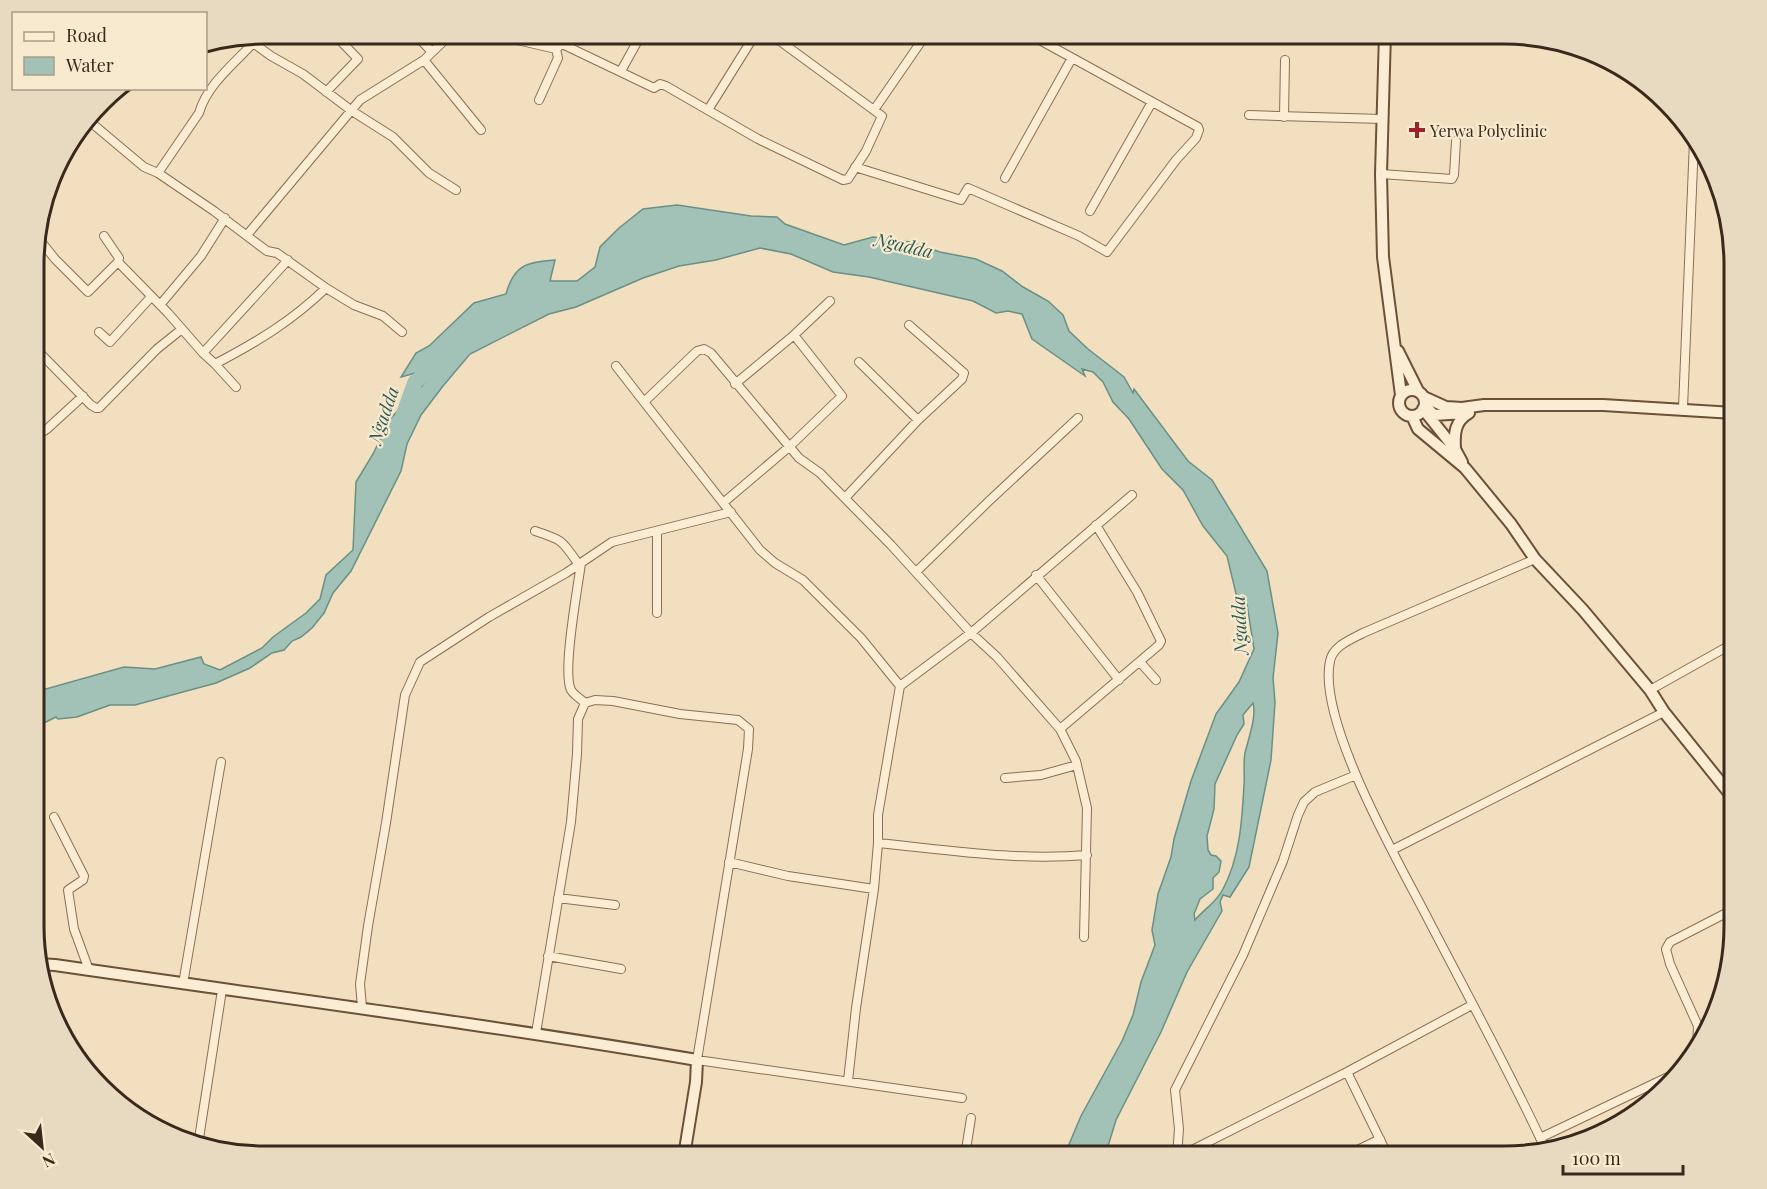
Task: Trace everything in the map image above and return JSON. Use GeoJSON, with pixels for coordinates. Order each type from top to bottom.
{"type":"FeatureCollection","features":[{"type":"Feature","properties":{"kind":"street"},"geometry":{"type":"LineString","coordinates":[[158,172],[189,129],[208,92],[253,44]]}},
{"type":"Feature","properties":{"kind":"street"},"geometry":{"type":"LineString","coordinates":[[256,44],[303,74],[352,111],[393,136],[429,173],[456,190]]}},
{"type":"Feature","properties":{"kind":"street"},"geometry":{"type":"LineString","coordinates":[[326,92],[358,59],[344,44]]}},
{"type":"Feature","properties":{"kind":"street"},"geometry":{"type":"LineString","coordinates":[[424,44],[432,52]]}},
{"type":"Feature","properties":{"kind":"street"},"geometry":{"type":"LineString","coordinates":[[247,235],[360,100],[424,60],[440,44]]}},
{"type":"Feature","properties":{"kind":"street"},"geometry":{"type":"LineString","coordinates":[[542,44],[556,49]]}},
{"type":"Feature","properties":{"kind":"street"},"geometry":{"type":"LineString","coordinates":[[539,100],[558,58],[558,44]]}},
{"type":"Feature","properties":{"kind":"street"},"geometry":{"type":"LineString","coordinates":[[556,49],[562,44],[654,88],[660,84],[758,139],[843,180],[848,179],[866,151],[882,117],[784,44]]}},
{"type":"Feature","properties":{"kind":"street"},"geometry":{"type":"LineString","coordinates":[[621,71],[636,44]]}},
{"type":"Feature","properties":{"kind":"street"},"geometry":{"type":"LineString","coordinates":[[708,110],[749,44]]}},
{"type":"Feature","properties":{"kind":"street"},"geometry":{"type":"LineString","coordinates":[[874,110],[919,44]]}},
{"type":"Feature","properties":{"kind":"street"},"geometry":{"type":"LineString","coordinates":[[855,167],[961,200],[968,188],[1052,224],[1107,252],[1149,194],[1199,132],[1198,128],[1047,44]]}},
{"type":"Feature","properties":{"kind":"street"},"geometry":{"type":"LineString","coordinates":[[1385,44],[1381,174],[1383,257],[1401,395],[1398,404],[1400,409],[1412,416],[1418,429],[1465,468],[1511,524],[1535,559],[1583,610],[1650,690],[1724,784]]}},
{"type":"Feature","properties":{"kind":"street"},"geometry":{"type":"LineString","coordinates":[[1005,178],[1072,58]]}},
{"type":"Feature","properties":{"kind":"street"},"geometry":{"type":"LineString","coordinates":[[424,60],[481,130]]}},
{"type":"Feature","properties":{"kind":"street"},"geometry":{"type":"LineString","coordinates":[[1284,117],[1285,60]]}},
{"type":"Feature","properties":{"kind":"street"},"geometry":{"type":"LineString","coordinates":[[1090,211],[1152,102]]}},
{"type":"Feature","properties":{"kind":"street"},"geometry":{"type":"LineString","coordinates":[[1249,115],[1382,119]]}},
{"type":"Feature","properties":{"kind":"street"},"geometry":{"type":"LineString","coordinates":[[93,125],[144,167],[158,172],[225,218],[267,252],[277,253],[326,288],[354,304],[383,316],[402,332]]}},
{"type":"Feature","properties":{"kind":"street"},"geometry":{"type":"LineString","coordinates":[[1381,174],[1452,179],[1456,141]]}},
{"type":"Feature","properties":{"kind":"street"},"geometry":{"type":"LineString","coordinates":[[1683,408],[1693,153]]}},
{"type":"Feature","properties":{"kind":"street"},"geometry":{"type":"LineString","coordinates":[[160,305],[201,256],[225,218]]}},
{"type":"Feature","properties":{"kind":"street"},"geometry":{"type":"LineString","coordinates":[[104,236],[119,258],[118,261],[236,387]]}},
{"type":"Feature","properties":{"kind":"street"},"geometry":{"type":"LineString","coordinates":[[44,246],[88,292],[118,261]]}},
{"type":"Feature","properties":{"kind":"street"},"geometry":{"type":"LineString","coordinates":[[203,353],[288,260]]}},
{"type":"Feature","properties":{"kind":"street"},"geometry":{"type":"LineString","coordinates":[[215,364],[272,333],[293,318],[326,288]]}},
{"type":"Feature","properties":{"kind":"street"},"geometry":{"type":"LineString","coordinates":[[99,332],[110,342],[151,297]]}},
{"type":"Feature","properties":{"kind":"street"},"geometry":{"type":"LineString","coordinates":[[735,384],[794,335],[830,301]]}},
{"type":"Feature","properties":{"kind":"street"},"geometry":{"type":"LineString","coordinates":[[845,498],[918,420],[962,379],[964,373],[909,325]]}},
{"type":"Feature","properties":{"kind":"street"},"geometry":{"type":"LineString","coordinates":[[44,357],[83,396],[99,408],[150,356],[182,329]]}},
{"type":"Feature","properties":{"kind":"street"},"geometry":{"type":"LineString","coordinates":[[723,502],[789,447],[842,396],[794,335]]}},
{"type":"Feature","properties":{"kind":"street"},"geometry":{"type":"LineString","coordinates":[[1393,340],[1422,401],[1455,449],[1465,468]]}},
{"type":"Feature","properties":{"kind":"street"},"geometry":{"type":"LineString","coordinates":[[644,402],[690,357],[705,349],[711,353],[799,458],[820,473],[845,498],[971,633],[997,657],[1060,729],[1077,765],[1087,808],[1084,937]]}},
{"type":"Feature","properties":{"kind":"street"},"geometry":{"type":"LineString","coordinates":[[859,362],[918,420]]}},
{"type":"Feature","properties":{"kind":"street"},"geometry":{"type":"LineString","coordinates":[[616,366],[760,550],[775,563],[803,580],[861,638],[900,686]]}},
{"type":"Feature","properties":{"kind":"street"},"geometry":{"type":"LineString","coordinates":[[1401,395],[1409,390],[1434,415],[1445,416],[1471,412]]}},
{"type":"Feature","properties":{"kind":"street"},"geometry":{"type":"LineString","coordinates":[[44,431],[83,396]]}},
{"type":"Feature","properties":{"kind":"street"},"geometry":{"type":"LineString","coordinates":[[1422,401],[1462,408],[1484,405],[1603,405],[1724,412]]}},
{"type":"Feature","properties":{"kind":"street"},"geometry":{"type":"LineString","coordinates":[[1412,416],[1422,401]]}},
{"type":"Feature","properties":{"kind":"street"},"geometry":{"type":"LineString","coordinates":[[1455,449],[1456,426],[1462,418],[1484,405]]}},
{"type":"Feature","properties":{"kind":"street"},"geometry":{"type":"LineString","coordinates":[[916,572],[1078,418]]}},
{"type":"Feature","properties":{"kind":"street"},"geometry":{"type":"LineString","coordinates":[[848,1081],[856,1008],[874,889],[878,815],[900,686],[971,633],[1132,495]]}},
{"type":"Feature","properties":{"kind":"street"},"geometry":{"type":"LineString","coordinates":[[362,1008],[360,984],[405,695],[420,662],[612,542],[731,512]]}},
{"type":"Feature","properties":{"kind":"street"},"geometry":{"type":"LineString","coordinates":[[1060,729],[1159,645],[1160,638],[1137,592],[1096,525]]}},
{"type":"Feature","properties":{"kind":"street"},"geometry":{"type":"LineString","coordinates":[[535,531],[559,538],[580,564],[569,655],[569,681],[572,691],[585,703]]}},
{"type":"Feature","properties":{"kind":"street"},"geometry":{"type":"LineString","coordinates":[[657,531],[657,613]]}},
{"type":"Feature","properties":{"kind":"street"},"geometry":{"type":"LineString","coordinates":[[1535,559],[1363,633],[1339,646],[1329,663],[1330,702],[1356,776],[1542,1142]]}},
{"type":"Feature","properties":{"kind":"street"},"geometry":{"type":"LineString","coordinates":[[1036,576],[1119,680]]}},
{"type":"Feature","properties":{"kind":"street"},"geometry":{"type":"LineString","coordinates":[[1650,690],[1724,648]]}},
{"type":"Feature","properties":{"kind":"street"},"geometry":{"type":"LineString","coordinates":[[1140,662],[1156,680]]}},
{"type":"Feature","properties":{"kind":"street"},"geometry":{"type":"LineString","coordinates":[[536,1033],[571,822],[578,719],[585,703],[595,700],[613,701],[680,714],[738,720],[749,729],[748,748],[697,1060],[696,1083],[686,1146]]}},
{"type":"Feature","properties":{"kind":"street"},"geometry":{"type":"LineString","coordinates":[[1392,850],[1665,712]]}},
{"type":"Feature","properties":{"kind":"street"},"geometry":{"type":"LineString","coordinates":[[183,984],[221,762]]}},
{"type":"Feature","properties":{"kind":"street"},"geometry":{"type":"LineString","coordinates":[[1005,778],[1041,775],[1077,765]]}},
{"type":"Feature","properties":{"kind":"street"},"geometry":{"type":"LineString","coordinates":[[1178,1146],[1175,1090],[1243,955],[1283,861],[1304,802],[1315,792],[1356,776]]}},
{"type":"Feature","properties":{"kind":"street"},"geometry":{"type":"LineString","coordinates":[[54,817],[84,876],[83,880],[68,890],[74,929],[89,970]]}},
{"type":"Feature","properties":{"kind":"street"},"geometry":{"type":"LineString","coordinates":[[878,843],[968,854],[1054,858],[1087,855]]}},
{"type":"Feature","properties":{"kind":"street"},"geometry":{"type":"LineString","coordinates":[[729,862],[788,876],[874,889]]}},
{"type":"Feature","properties":{"kind":"street"},"geometry":{"type":"LineString","coordinates":[[558,898],[615,905]]}},
{"type":"Feature","properties":{"kind":"street"},"geometry":{"type":"LineString","coordinates":[[1698,1028],[1670,964],[1666,949],[1670,942],[1724,914]]}},
{"type":"Feature","properties":{"kind":"street"},"geometry":{"type":"LineString","coordinates":[[548,956],[621,969]]}},
{"type":"Feature","properties":{"kind":"street"},"geometry":{"type":"LineString","coordinates":[[47,965],[536,1033],[697,1060],[962,1098]]}},
{"type":"Feature","properties":{"kind":"street"},"geometry":{"type":"LineString","coordinates":[[199,1136],[222,990]]}},
{"type":"Feature","properties":{"kind":"street"},"geometry":{"type":"LineString","coordinates":[[1198,1146],[1347,1072],[1472,1005]]}},
{"type":"Feature","properties":{"kind":"street"},"geometry":{"type":"LineString","coordinates":[[1347,1072],[1383,1146]]}},
{"type":"Feature","properties":{"kind":"street"},"geometry":{"type":"LineString","coordinates":[[1540,1138],[1656,1083]]}},
{"type":"Feature","properties":{"kind":"street"},"geometry":{"type":"LineString","coordinates":[[967,1146],[971,1118]]}},
{"type":"Feature","properties":{"kind":"street"},"geometry":{"type":"LineString","coordinates":[[1366,1146],[1380,1139]]}},
{"type":"Feature","properties":{"kind":"water"},"geometry":{"type":"Polygon","coordinates":[[[677,205],[751,216],[777,217],[785,224],[844,245],[873,237],[910,242],[940,252],[976,259],[1002,271],[1023,287],[1048,301],[1063,315],[1069,331],[1124,377],[1133,393],[1134,389],[1188,461],[1212,480],[1267,571],[1278,633],[1273,678],[1275,702],[1271,760],[1249,867],[1230,897],[1223,895],[1220,902],[1222,911],[1187,972],[1161,1032],[1116,1120],[1108,1146],[1068,1146],[1081,1116],[1122,1041],[1133,1015],[1141,982],[1155,945],[1152,930],[1158,894],[1171,857],[1191,781],[1216,714],[1239,682],[1254,649],[1247,604],[1243,608],[1238,602],[1227,556],[1203,526],[1183,490],[1162,469],[1129,419],[1113,402],[1103,382],[1093,372],[1082,369],[1085,376],[1032,339],[1022,314],[1008,311],[996,313],[973,301],[869,277],[833,272],[791,254],[760,248],[716,260],[679,266],[643,278],[576,307],[549,314],[470,354],[443,386],[421,415],[407,444],[401,471],[351,571],[333,593],[324,613],[301,637],[292,641],[284,650],[272,653],[250,668],[216,683],[135,705],[110,705],[77,717],[58,719],[56,717],[44,722],[44,689],[124,667],[155,669],[201,657],[204,664],[220,670],[262,648],[306,613],[320,599],[326,575],[353,550],[356,482],[390,419],[441,366],[401,377],[416,353],[429,346],[474,303],[506,294],[517,271],[529,264],[555,260],[550,281],[577,281],[595,267],[600,247],[643,209],[677,205]],[[1253,703],[1243,715],[1244,724],[1215,784],[1214,809],[1207,836],[1208,850],[1211,855],[1221,861],[1219,872],[1213,878],[1213,889],[1200,899],[1194,914],[1195,920],[1220,894],[1229,877],[1237,852],[1241,825],[1244,757],[1253,721],[1253,703]]]}},
{"type":"Feature","properties":{"kind":"waterway","name":"Ngadda"},"geometry":{"type":"LineString","coordinates":[[402,418],[415,382],[449,355]]}},
{"type":"Feature","properties":{"kind":"place","name":"Yerwa Polyclinic"},"geometry":{"type":"Point","coordinates":[1417,130]}}]}
